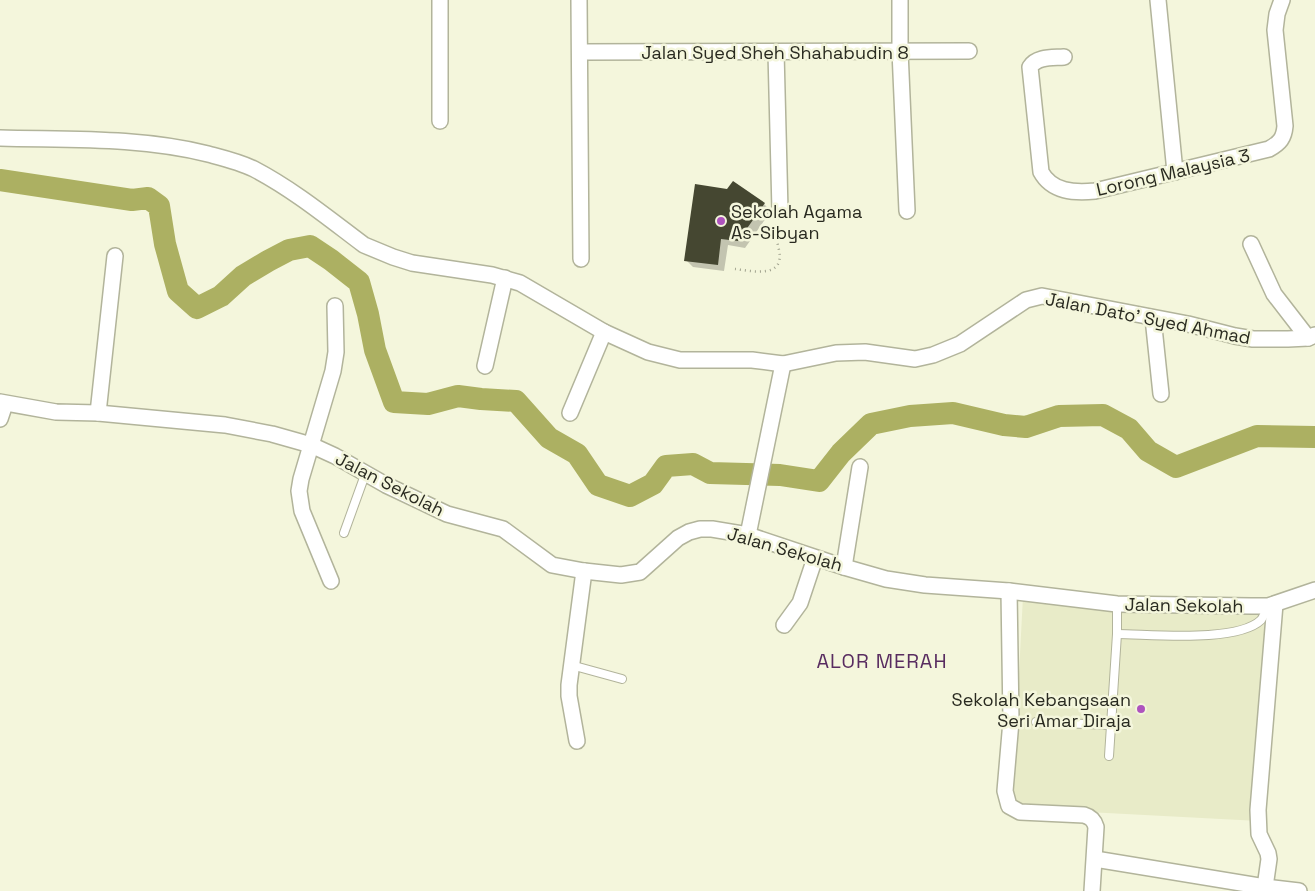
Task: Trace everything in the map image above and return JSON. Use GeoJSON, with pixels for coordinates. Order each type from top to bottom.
{"type":"FeatureCollection","features":[{"type":"Feature","properties":{"kind":"street"},"geometry":{"type":"LineString","coordinates":[[440,0],[440,121]]}},
{"type":"Feature","properties":{"kind":"street"},"geometry":{"type":"LineString","coordinates":[[579,0],[581,259]]}},
{"type":"Feature","properties":{"kind":"street"},"geometry":{"type":"LineString","coordinates":[[900,0],[900,51],[908,212]]}},
{"type":"Feature","properties":{"kind":"street"},"geometry":{"type":"LineString","coordinates":[[1158,0],[1175,172]]}},
{"type":"Feature","properties":{"kind":"street","name":"Lorong Malaysia 3"},"geometry":{"type":"LineString","coordinates":[[1064,57],[1038,59],[1030,67],[1041,172],[1045,180],[1053,186],[1082,192],[1095,191],[1269,149],[1281,141],[1285,126],[1275,30],[1277,14],[1282,0]]}},
{"type":"Feature","properties":{"kind":"street","name":"Jalan Syed Sheh Shahabudin 8"},"geometry":{"type":"LineString","coordinates":[[580,52],[969,51]]}},
{"type":"Feature","properties":{"kind":"street"},"geometry":{"type":"LineString","coordinates":[[776,52],[780,211]]}},
{"type":"Feature","properties":{"kind":"street","name":"Jalan Dato' Syed Ahmad"},"geometry":{"type":"LineString","coordinates":[[0,138],[140,142],[189,150],[252,168],[291,190],[364,245],[374,250],[412,262],[505,278],[531,289],[604,332],[648,352],[680,360],[752,360],[783,364],[836,354],[859,352],[915,358],[933,355],[960,344],[1026,300],[1035,297],[1053,297],[1253,339],[1312,336]]}},
{"type":"Feature","properties":{"kind":"street"},"geometry":{"type":"LineString","coordinates":[[1250,244],[1274,294],[1312,336]]}},
{"type":"Feature","properties":{"kind":"street"},"geometry":{"type":"LineString","coordinates":[[98,413],[115,256]]}},
{"type":"Feature","properties":{"kind":"street"},"geometry":{"type":"LineString","coordinates":[[485,366],[505,278]]}},
{"type":"Feature","properties":{"kind":"street"},"geometry":{"type":"LineString","coordinates":[[331,581],[300,501],[299,491],[301,478],[333,370],[336,352],[335,306]]}},
{"type":"Feature","properties":{"kind":"street"},"geometry":{"type":"LineString","coordinates":[[1153,318],[1161,394]]}},
{"type":"Feature","properties":{"kind":"street"},"geometry":{"type":"LineString","coordinates":[[570,413],[604,332]]}},
{"type":"Feature","properties":{"kind":"street"},"geometry":{"type":"LineString","coordinates":[[748,535],[783,364]]}},
{"type":"Feature","properties":{"kind":"street"},"geometry":{"type":"LineString","coordinates":[[0,419],[2,403]]}},
{"type":"Feature","properties":{"kind":"street","name":"Jalan Sekolah"},"geometry":{"type":"LineString","coordinates":[[2,403],[56,412],[98,413],[242,427],[311,445],[366,472],[386,485],[447,514],[503,529],[552,565],[584,571],[621,575],[640,572],[678,538],[700,529],[712,529],[748,535],[815,558],[886,579],[925,585],[1009,591],[1117,604],[1271,605],[1315,590]]}},
{"type":"Feature","properties":{"kind":"street"},"geometry":{"type":"LineString","coordinates":[[844,567],[860,467]]}},
{"type":"Feature","properties":{"kind":"street"},"geometry":{"type":"LineString","coordinates":[[784,625],[800,603],[815,558]]}},
{"type":"Feature","properties":{"kind":"street"},"geometry":{"type":"LineString","coordinates":[[577,741],[568,696],[584,571]]}},
{"type":"Feature","properties":{"kind":"street"},"geometry":{"type":"LineString","coordinates":[[1009,591],[1011,721],[1005,791],[1007,800],[1009,806],[1020,812],[1084,815],[1094,821],[1096,827],[1092,891]]}},
{"type":"Feature","properties":{"kind":"street"},"geometry":{"type":"LineString","coordinates":[[1265,887],[1269,859],[1259,834],[1258,810],[1271,605]]}},
{"type":"Feature","properties":{"kind":"street"},"geometry":{"type":"LineString","coordinates":[[1095,859],[1299,891]]}},
{"type":"Feature","properties":{"kind":"lane"},"geometry":{"type":"LineString","coordinates":[[344,533],[366,472]]}},
{"type":"Feature","properties":{"kind":"lane"},"geometry":{"type":"LineString","coordinates":[[1109,756],[1118,634],[1117,604]]}},
{"type":"Feature","properties":{"kind":"lane"},"geometry":{"type":"LineString","coordinates":[[1118,634],[1210,635],[1228,632],[1245,628],[1261,619],[1271,605]]}},
{"type":"Feature","properties":{"kind":"lane"},"geometry":{"type":"LineString","coordinates":[[571,665],[622,679]]}},
{"type":"Feature","properties":{"kind":"lane"},"geometry":{"type":"LineString","coordinates":[[1036,722],[1110,725]]}},
{"type":"Feature","properties":{"kind":"path"},"geometry":{"type":"LineString","coordinates":[[735,269],[764,272],[774,269],[778,265],[779,252],[776,241],[776,228],[780,211]]}},
{"type":"Feature","properties":{"kind":"shaded area","name":"Sekolah Kebangsaan Seri Amar Diraja"},"geometry":{"type":"Polygon","coordinates":[[[1023,596],[1270,609],[1259,821],[1012,808],[1023,596]]]}},
{"type":"Feature","properties":{"kind":"building","name":"Sekolah Agama As-Sibyan"},"geometry":{"type":"Polygon","coordinates":[[[733,181],[765,203],[738,241],[721,239],[718,265],[684,261],[695,184],[727,189],[733,181]]]}},
{"type":"Feature","properties":{"kind":"waterway"},"geometry":{"type":"LineString","coordinates":[[0,180],[132,200],[148,198],[159,206],[165,244],[178,291],[197,308],[221,296],[243,276],[268,261],[289,250],[310,246],[359,282],[375,350],[394,402],[428,404],[458,396],[516,401],[549,438],[577,454],[598,485],[630,496],[653,484],[666,466],[693,464],[710,473],[780,475],[819,481],[841,453],[871,424],[910,416],[953,413],[1004,425],[1026,427],[1059,416],[1103,415],[1129,429],[1148,451],[1176,467],[1257,436],[1315,437]]}},
{"type":"Feature","properties":{"kind":"place","name":"Sekolah Agama As-Sibyan"},"geometry":{"type":"Point","coordinates":[721,221]}},
{"type":"Feature","properties":{"kind":"place","name":"Sekolah Kebangsaan Seri Amar Diraja"},"geometry":{"type":"Point","coordinates":[1141,709]}},
{"type":"Feature","properties":{"kind":"district","name":"ALOR MERAH"},"geometry":{"type":"Point","coordinates":[882,661]}}]}
